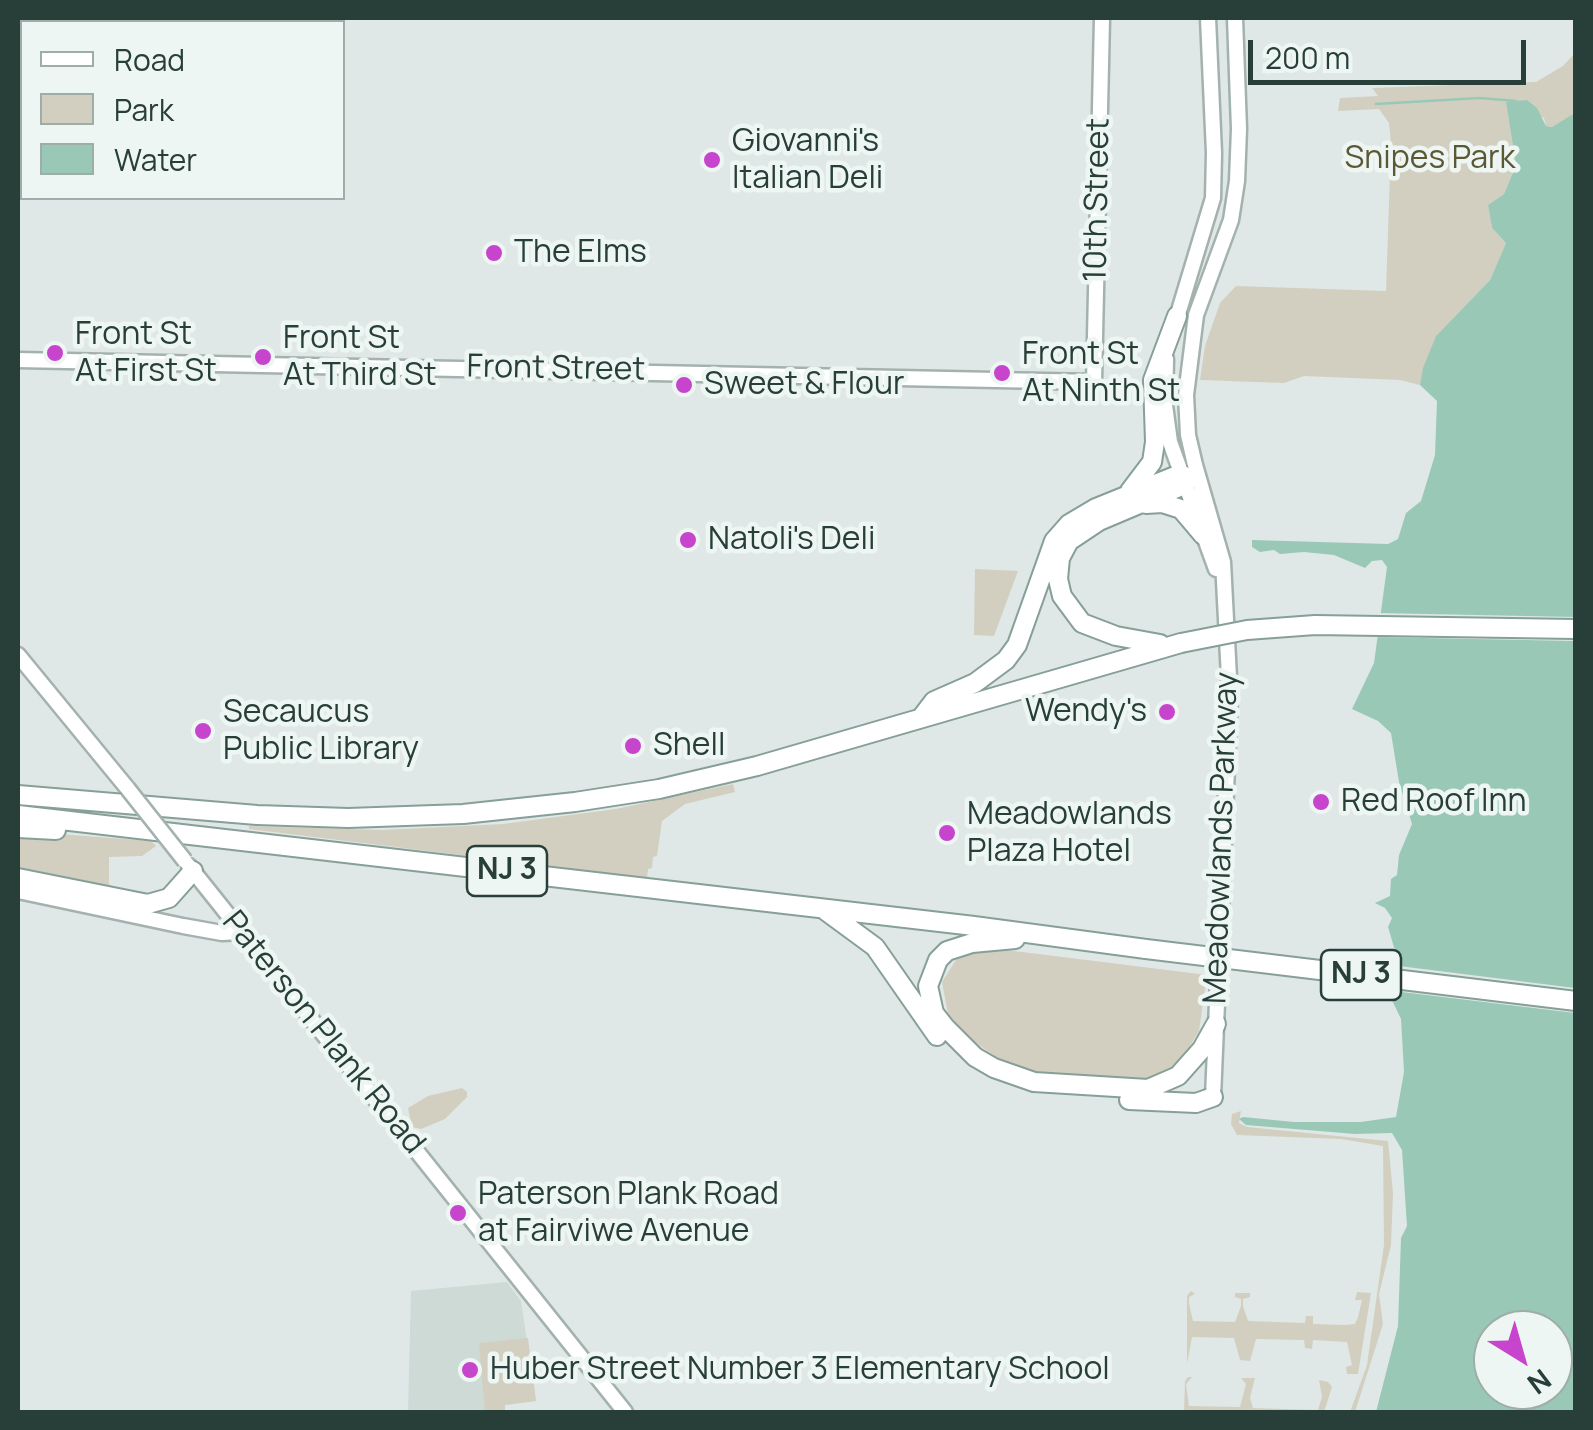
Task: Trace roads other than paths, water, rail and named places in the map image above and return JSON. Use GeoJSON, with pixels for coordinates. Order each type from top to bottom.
{"type":"FeatureCollection","features":[{"type":"Feature","properties":{"kind":"highway"},"geometry":{"type":"LineString","coordinates":[[1176,644],[1098,631],[1082,623],[1062,596],[1058,579],[1060,558],[1069,541],[1126,503],[1152,462],[1153,380],[1186,316]]}},
{"type":"Feature","properties":{"kind":"highway"},"geometry":{"type":"LineString","coordinates":[[921,718],[934,701],[975,683],[1006,660],[1017,646],[1054,541],[1069,524],[1184,479]]}},
{"type":"Feature","properties":{"kind":"highway"},"geometry":{"type":"LineString","coordinates":[[1126,503],[1172,506],[1190,515],[1210,539]]}},
{"type":"Feature","properties":{"kind":"highway","name":"NJ 3"},"geometry":{"type":"LineString","coordinates":[[18,795],[302,817],[399,817],[517,809],[708,778],[1176,644],[1247,630],[1314,625],[1576,629]]}},
{"type":"Feature","properties":{"kind":"highway","name":"NJ 3"},"geometry":{"type":"LineString","coordinates":[[18,782],[102,802]]}},
{"type":"Feature","properties":{"kind":"highway","name":"NJ 3"},"geometry":{"type":"LineString","coordinates":[[18,814],[1576,1001]]}},
{"type":"Feature","properties":{"kind":"highway","name":"NJ 3"},"geometry":{"type":"LineString","coordinates":[[18,828],[192,836]]}},
{"type":"Feature","properties":{"kind":"highway"},"geometry":{"type":"LineString","coordinates":[[18,878],[148,904],[174,894],[189,866]]}},
{"type":"Feature","properties":{"kind":"highway"},"geometry":{"type":"LineString","coordinates":[[822,908],[874,947],[939,1038],[968,1065],[995,1082],[1056,1096],[1196,1103],[1213,1097]]}},
{"type":"Feature","properties":{"kind":"highway"},"geometry":{"type":"LineString","coordinates":[[1045,937],[972,943],[947,951],[938,960],[928,986],[934,1013],[957,1041],[976,1057],[1014,1077],[1056,1085],[1197,1091],[1213,1097]]}},
{"type":"Feature","properties":{"kind":"highway"},"geometry":{"type":"LineString","coordinates":[[1130,1090],[1163,1085],[1178,1076],[1216,1024]]}},
{"type":"Feature","properties":{"kind":"main road","name":"10th Street"},"geometry":{"type":"LineString","coordinates":[[1094,382],[1102,18]]}},
{"type":"Feature","properties":{"kind":"main road","name":"Meadowlands Parkway"},"geometry":{"type":"LineString","coordinates":[[1186,316],[1213,198],[1208,18]]}},
{"type":"Feature","properties":{"kind":"main road","name":"Meadowlands Parkway"},"geometry":{"type":"LineString","coordinates":[[1186,316],[1231,220],[1239,129],[1235,18]]}},
{"type":"Feature","properties":{"kind":"main road","name":"Meadowlands Parkway"},"geometry":{"type":"LineString","coordinates":[[1186,316],[1190,321],[1176,394],[1184,479],[1210,539]]}},
{"type":"Feature","properties":{"kind":"main road","name":"Meadowlands Parkway"},"geometry":{"type":"LineString","coordinates":[[1186,316],[1197,324],[1187,372],[1188,436],[1222,578],[1230,742],[1213,1097]]}},
{"type":"Feature","properties":{"kind":"main road","name":"Front Street"},"geometry":{"type":"LineString","coordinates":[[18,360],[1094,382]]}},
{"type":"Feature","properties":{"kind":"main road","name":"Paterson Plank Road"},"geometry":{"type":"LineString","coordinates":[[18,655],[626,1412]]}},
{"type":"Feature","properties":{"kind":"main road"},"geometry":{"type":"LineString","coordinates":[[18,891],[183,926],[222,933],[242,932]]}},
{"type":"Feature","properties":{"kind":"water"},"geometry":{"type":"Polygon","coordinates":[[[1527,100],[1537,108],[1546,126],[1552,127],[1575,113],[1575,1412],[1376,1412],[1398,1326],[1401,1238],[1407,1226],[1402,1150],[1392,1133],[1355,1134],[1246,1125],[1239,1119],[1361,1122],[1396,1117],[1404,1072],[1401,1019],[1391,998],[1387,965],[1396,954],[1388,927],[1392,918],[1375,903],[1390,896],[1391,879],[1397,875],[1399,855],[1412,824],[1399,782],[1391,733],[1378,721],[1352,709],[1374,663],[1387,567],[1382,560],[1372,561],[1365,568],[1334,555],[1260,552],[1252,547],[1252,540],[1388,544],[1398,539],[1406,513],[1421,501],[1435,455],[1437,401],[1420,385],[1423,368],[1436,336],[1490,280],[1506,243],[1492,228],[1488,205],[1504,194],[1516,165],[1506,102],[1527,100]]]}},
{"type":"Feature","properties":{"kind":"waterway"},"geometry":{"type":"LineString","coordinates":[[1376,104],[1480,98],[1516,101]]}},
{"type":"Feature","properties":{"kind":"place","name":"Giovanni's Italian Deli"},"geometry":{"type":"Point","coordinates":[712,160]}},
{"type":"Feature","properties":{"kind":"place","name":"The Elms"},"geometry":{"type":"Point","coordinates":[494,253]}},
{"type":"Feature","properties":{"kind":"place","name":"Front St At First St"},"geometry":{"type":"Point","coordinates":[55,353]}},
{"type":"Feature","properties":{"kind":"place","name":"Front St At Third St"},"geometry":{"type":"Point","coordinates":[263,357]}},
{"type":"Feature","properties":{"kind":"place","name":"Front St At Ninth St"},"geometry":{"type":"Point","coordinates":[1002,373]}},
{"type":"Feature","properties":{"kind":"place","name":"Sweet & Flour"},"geometry":{"type":"Point","coordinates":[684,385]}},
{"type":"Feature","properties":{"kind":"place","name":"Natoli's Deli"},"geometry":{"type":"Point","coordinates":[688,540]}},
{"type":"Feature","properties":{"kind":"place","name":"Wendy's"},"geometry":{"type":"Point","coordinates":[1167,712]}},
{"type":"Feature","properties":{"kind":"place","name":"Secaucus Public Library"},"geometry":{"type":"Point","coordinates":[203,731]}},
{"type":"Feature","properties":{"kind":"place","name":"Shell"},"geometry":{"type":"Point","coordinates":[633,746]}},
{"type":"Feature","properties":{"kind":"place","name":"Red Roof Inn"},"geometry":{"type":"Point","coordinates":[1321,802]}},
{"type":"Feature","properties":{"kind":"place","name":"Meadowlands Plaza Hotel"},"geometry":{"type":"Point","coordinates":[947,833]}},
{"type":"Feature","properties":{"kind":"place","name":"Paterson Plank Road at Fairviwe Avenue"},"geometry":{"type":"Point","coordinates":[458,1213]}},
{"type":"Feature","properties":{"kind":"place","name":"Huber Street Number 3 Elementary School"},"geometry":{"type":"Point","coordinates":[470,1370]}},
{"type":"Feature","properties":{"kind":"park label","name":"Snipes Park"},"geometry":{"type":"Point","coordinates":[1430,159]}}]}
